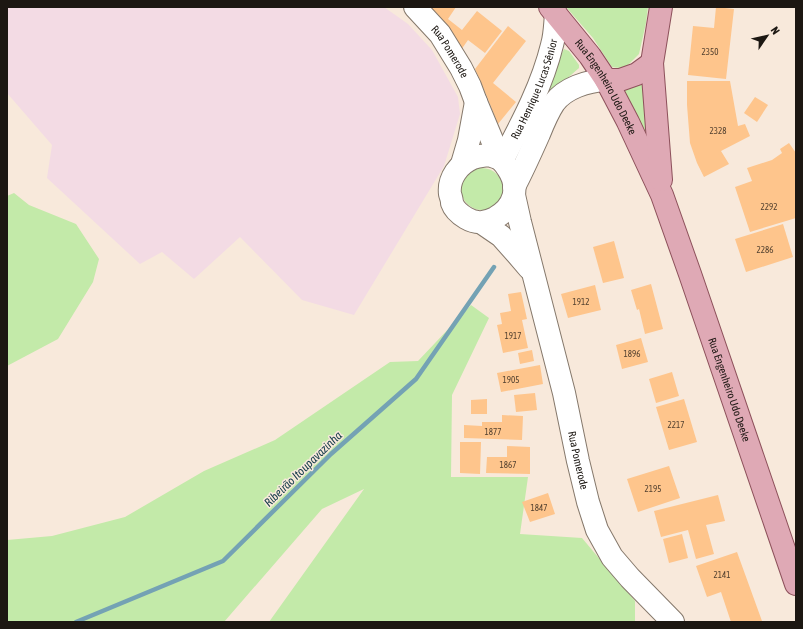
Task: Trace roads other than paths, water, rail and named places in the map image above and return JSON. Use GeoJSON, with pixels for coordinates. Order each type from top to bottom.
{"type":"FeatureCollection","features":[{"type":"Feature","properties":{"kind":"main road","name":"Rua Engenheiro Udo Deeke"},"geometry":{"type":"LineString","coordinates":[[661,7],[652,63],[662,195]]}},
{"type":"Feature","properties":{"kind":"main road","name":"Rua Engenheiro Udo Deeke"},"geometry":{"type":"LineString","coordinates":[[553,11],[590,56],[606,80],[628,122],[662,195],[696,289],[796,584]]}},
{"type":"Feature","properties":{"kind":"main road"},"geometry":{"type":"LineString","coordinates":[[606,80],[620,80],[637,74],[652,63]]}},
{"type":"Feature","properties":{"kind":"street","name":"Rua Pomerode"},"geometry":{"type":"LineString","coordinates":[[415,7],[440,34],[461,68],[501,160]]}},
{"type":"Feature","properties":{"kind":"street","name":"Rua Henrique Lucas Sênior"},"geometry":{"type":"LineString","coordinates":[[501,160],[535,96],[546,67],[553,43],[553,11]]}},
{"type":"Feature","properties":{"kind":"street","name":"Rua Henrique Lucas Sênior"},"geometry":{"type":"LineString","coordinates":[[514,191],[544,122],[554,103],[576,86],[606,80]]}},
{"type":"Feature","properties":{"kind":"street","name":"Rua Pomerode"},"geometry":{"type":"LineString","coordinates":[[462,164],[473,124],[476,102]]}},
{"type":"Feature","properties":{"kind":"street"},"geometry":{"type":"LineString","coordinates":[[488,155],[501,160],[509,170],[513,180],[514,191],[512,202],[507,210],[491,220],[482,223],[471,221],[462,216],[453,206],[450,193],[451,182],[455,172],[462,164],[474,157],[488,155]]}},
{"type":"Feature","properties":{"kind":"street","name":"Rua Pomerode"},"geometry":{"type":"LineString","coordinates":[[514,191],[520,222],[564,393],[581,475],[597,530],[612,557],[630,578],[673,622]]}},
{"type":"Feature","properties":{"kind":"street","name":"Rua Pomerode"},"geometry":{"type":"LineString","coordinates":[[482,223],[501,236],[534,274]]}},
{"type":"Feature","properties":{"kind":"waterway","name":"Ribeirão Itoupavazinha"},"geometry":{"type":"LineString","coordinates":[[76,622],[223,561],[331,454],[416,379],[494,267]]}}]}
